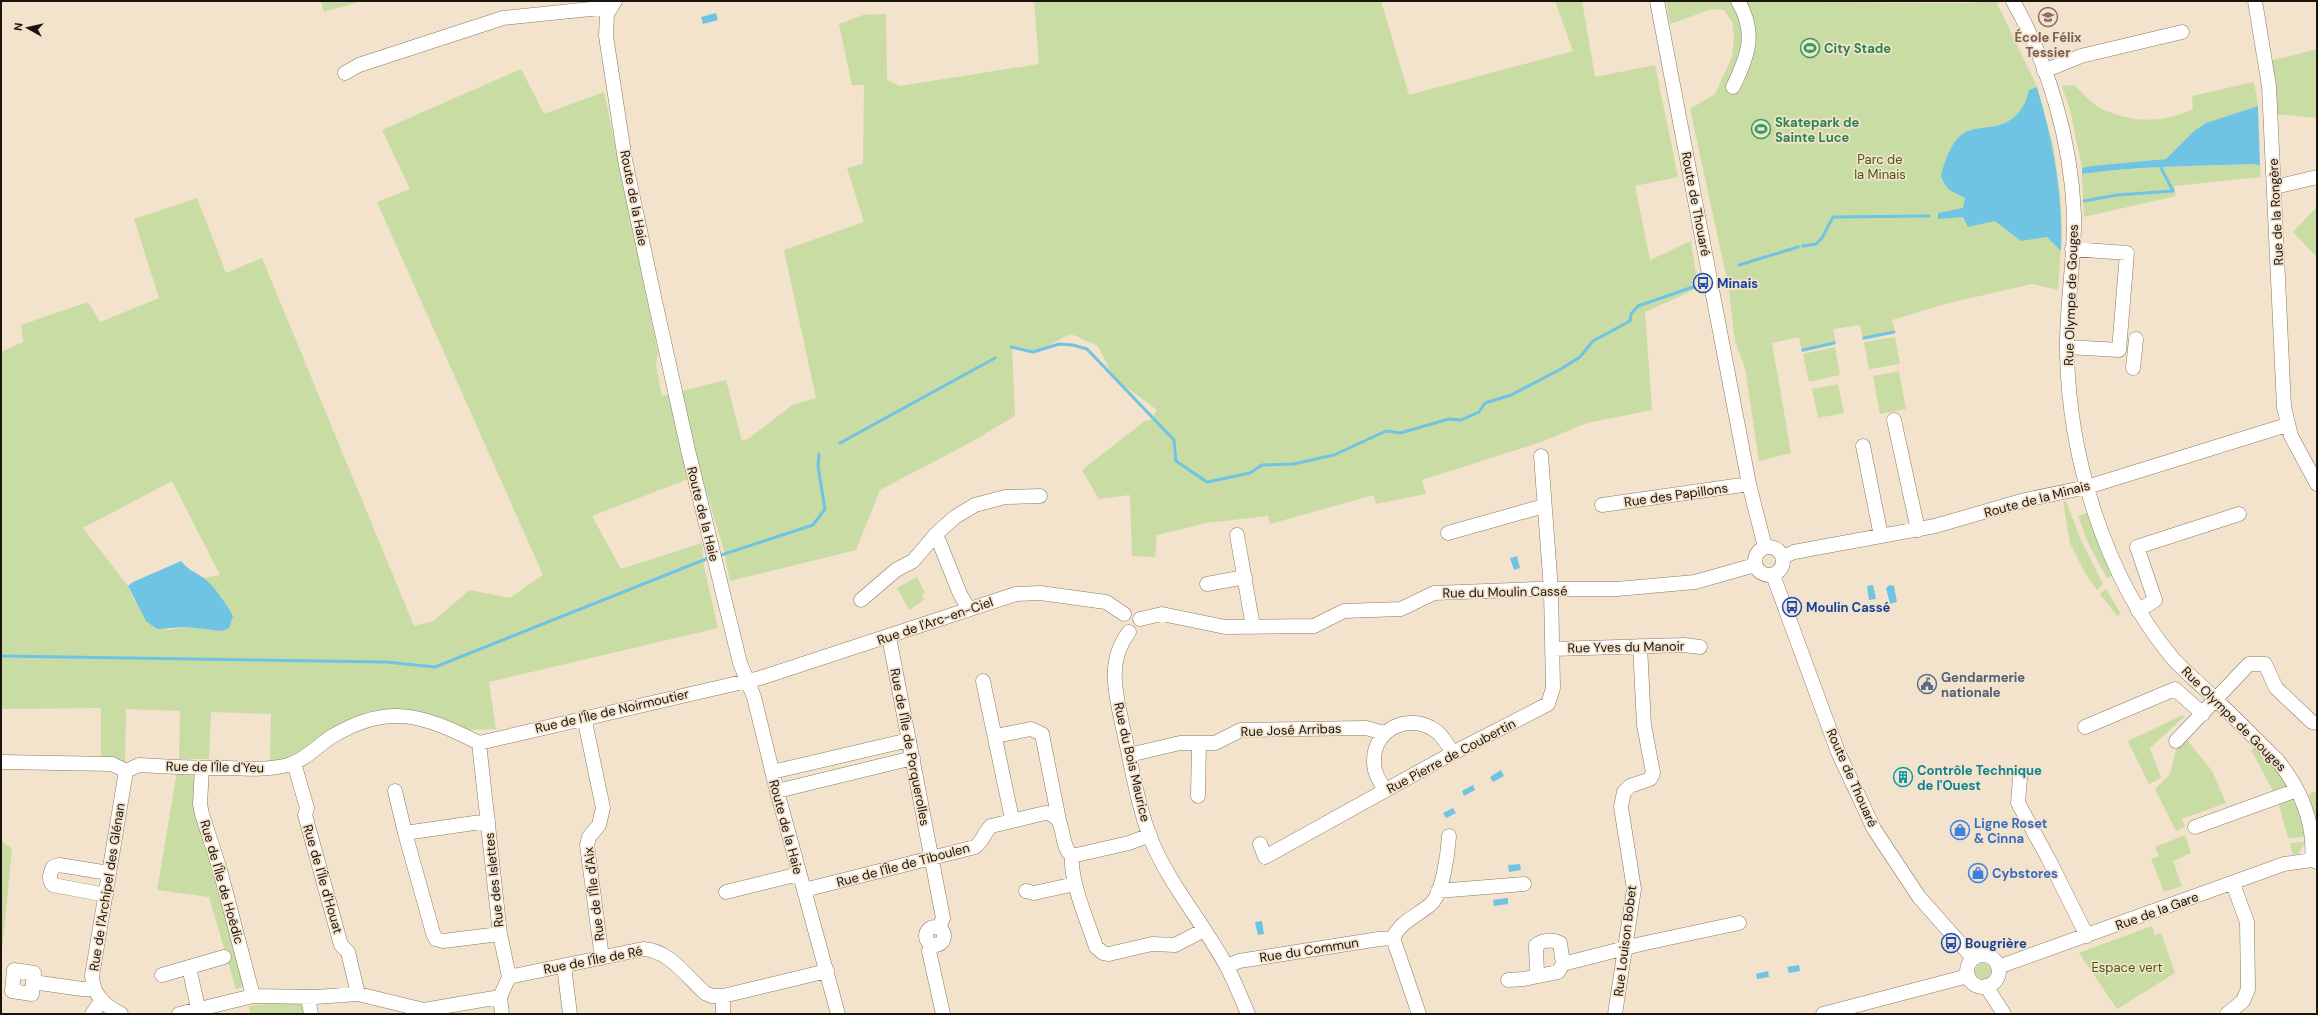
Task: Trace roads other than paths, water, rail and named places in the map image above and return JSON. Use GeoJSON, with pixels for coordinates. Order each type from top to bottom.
{"type":"FeatureCollection","features":[{"type":"Feature","properties":{"kind":"street","name":"Route de Thouaré"},"geometry":{"type":"LineString","coordinates":[[1658,1],[1749,484],[1765,547]]}},
{"type":"Feature","properties":{"kind":"street"},"geometry":{"type":"LineString","coordinates":[[1733,87],[1745,62],[1749,42],[1748,25],[1738,1]]}},
{"type":"Feature","properties":{"kind":"street","name":"Rue Olympe de Gouges"},"geometry":{"type":"LineString","coordinates":[[2013,1],[2044,72],[2065,143],[2074,215],[2067,347],[2069,393],[2087,487],[2111,556],[2123,584],[2138,611],[2171,657],[2216,699],[2278,761],[2297,790],[2308,815],[2312,832],[2315,861]]}},
{"type":"Feature","properties":{"kind":"street","name":"Rue de la Rongère"},"geometry":{"type":"LineString","coordinates":[[2255,1],[2269,86],[2275,187],[2284,407],[2287,425],[2291,436],[2317,484]]}},
{"type":"Feature","properties":{"kind":"street"},"geometry":{"type":"LineString","coordinates":[[345,73],[359,65],[503,18],[612,4]]}},
{"type":"Feature","properties":{"kind":"street","name":"Route de la Haie"},"geometry":{"type":"LineString","coordinates":[[612,4],[607,14],[606,36],[625,160],[688,450],[740,663],[746,682],[754,697],[777,791],[838,1014]]}},
{"type":"Feature","properties":{"kind":"street"},"geometry":{"type":"LineString","coordinates":[[2044,72],[2081,56],[2182,32]]}},
{"type":"Feature","properties":{"kind":"street"},"geometry":{"type":"LineString","coordinates":[[2275,187],[2317,177]]}},
{"type":"Feature","properties":{"kind":"street"},"geometry":{"type":"LineString","coordinates":[[2072,249],[2126,253],[2119,350]]}},
{"type":"Feature","properties":{"kind":"street"},"geometry":{"type":"LineString","coordinates":[[2067,347],[2119,350],[2135,345],[2133,368]]}},
{"type":"Feature","properties":{"kind":"street"},"geometry":{"type":"LineString","coordinates":[[1894,420],[1918,530]]}},
{"type":"Feature","properties":{"kind":"street","name":"Route de la Minais"},"geometry":{"type":"LineString","coordinates":[[1783,557],[1794,552],[1918,530],[1978,515],[2025,500],[2087,487],[2287,425]]}},
{"type":"Feature","properties":{"kind":"street"},"geometry":{"type":"LineString","coordinates":[[1863,446],[1881,536]]}},
{"type":"Feature","properties":{"kind":"street","name":"Rue Pierre de Coubertin"},"geometry":{"type":"LineString","coordinates":[[1260,844],[1265,857],[1453,753],[1548,704],[1553,694],[1551,590],[1541,456]]}},
{"type":"Feature","properties":{"kind":"street","name":"Rue des Papillons"},"geometry":{"type":"LineString","coordinates":[[1602,505],[1749,484]]}},
{"type":"Feature","properties":{"kind":"street"},"geometry":{"type":"LineString","coordinates":[[861,600],[896,570],[913,562],[936,534],[955,517],[975,505],[1005,497],[1040,496]]}},
{"type":"Feature","properties":{"kind":"street"},"geometry":{"type":"LineString","coordinates":[[1448,533],[1544,506]]}},
{"type":"Feature","properties":{"kind":"street"},"geometry":{"type":"LineString","coordinates":[[2138,611],[2155,600],[2137,547],[2239,514]]}},
{"type":"Feature","properties":{"kind":"street"},"geometry":{"type":"LineString","coordinates":[[936,534],[960,594],[969,609]]}},
{"type":"Feature","properties":{"kind":"street"},"geometry":{"type":"LineString","coordinates":[[1237,535],[1253,627]]}},
{"type":"Feature","properties":{"kind":"street"},"geometry":{"type":"LineString","coordinates":[[1765,547],[1778,549],[1783,557],[1780,570],[1773,575],[1764,574],[1755,565],[1758,552],[1765,547]]}},
{"type":"Feature","properties":{"kind":"street","name":"Rue du Moulin Cassé"},"geometry":{"type":"LineString","coordinates":[[1140,619],[1162,614],[1225,627],[1314,626],[1344,611],[1401,609],[1434,593],[1613,590],[1695,582],[1755,565]]}},
{"type":"Feature","properties":{"kind":"street","name":"Route de Thouaré"},"geometry":{"type":"LineString","coordinates":[[1773,575],[1833,738],[1874,829],[1919,897],[1973,958]]}},
{"type":"Feature","properties":{"kind":"street"},"geometry":{"type":"LineString","coordinates":[[1207,584],[1245,577]]}},
{"type":"Feature","properties":{"kind":"street","name":"Rue de l'Arc-en-Ciel"},"geometry":{"type":"LineString","coordinates":[[746,682],[889,637],[1016,594],[1040,593],[1106,602],[1124,614]]}},
{"type":"Feature","properties":{"kind":"street"},"geometry":{"type":"LineString","coordinates":[[1133,612],[1140,619],[1139,628],[1129,632],[1121,626],[1120,621],[1124,614],[1133,612]]}},
{"type":"Feature","properties":{"kind":"street","name":"Rue du Bois Maurice"},"geometry":{"type":"LineString","coordinates":[[1129,632],[1120,645],[1115,667],[1116,691],[1139,802],[1150,835],[1178,891],[1227,966],[1248,1014]]}},
{"type":"Feature","properties":{"kind":"street","name":"Rue de l'Île de Porquerolles"},"geometry":{"type":"LineString","coordinates":[[889,637],[943,918],[939,928],[931,928],[927,932],[926,938],[931,945],[929,951],[943,1014]]}},
{"type":"Feature","properties":{"kind":"street","name":"Rue Yves du Manoir"},"geometry":{"type":"LineString","coordinates":[[1552,649],[1640,646],[1700,647]]}},
{"type":"Feature","properties":{"kind":"street","name":"Rue Louison Bobet"},"geometry":{"type":"LineString","coordinates":[[1615,1014],[1634,889],[1621,807],[1624,792],[1630,786],[1650,779],[1653,773],[1644,725],[1640,646]]}},
{"type":"Feature","properties":{"kind":"street"},"geometry":{"type":"LineString","coordinates":[[2176,741],[2249,664],[2265,664],[2276,688],[2312,722],[2317,723]]}},
{"type":"Feature","properties":{"kind":"street"},"geometry":{"type":"LineString","coordinates":[[983,681],[1012,819]]}},
{"type":"Feature","properties":{"kind":"street","name":"Rue de l'Île de Noirmoutier"},"geometry":{"type":"LineString","coordinates":[[479,743],[584,717],[746,682]]}},
{"type":"Feature","properties":{"kind":"street"},"geometry":{"type":"LineString","coordinates":[[2085,727],[2176,689],[2203,714]]}},
{"type":"Feature","properties":{"kind":"street","name":"Rue de l'Île d'Yeu"},"geometry":{"type":"LineString","coordinates":[[126,771],[139,766],[262,769],[294,763],[331,737],[366,719],[391,716],[426,719],[479,743]]}},
{"type":"Feature","properties":{"kind":"street","name":"Rue de l'Île d'Aix"},"geometry":{"type":"LineString","coordinates":[[584,717],[603,808],[599,825],[589,837],[588,845],[602,958]]}},
{"type":"Feature","properties":{"kind":"street"},"geometry":{"type":"LineString","coordinates":[[1385,790],[1374,764],[1375,751],[1384,733],[1399,724],[1414,722],[1427,725],[1438,732],[1453,753]]}},
{"type":"Feature","properties":{"kind":"street","name":"Rue José Arribas"},"geometry":{"type":"LineString","coordinates":[[1129,755],[1180,744],[1215,743],[1241,730],[1366,728],[1384,733]]}},
{"type":"Feature","properties":{"kind":"street"},"geometry":{"type":"LineString","coordinates":[[995,736],[1031,729],[1042,734],[1059,820],[1066,848],[1072,856],[1071,866],[1075,884],[1096,947],[1103,953],[1109,954],[1152,944],[1175,945],[1204,930]]}},
{"type":"Feature","properties":{"kind":"street"},"geometry":{"type":"LineString","coordinates":[[772,772],[909,740]]}},
{"type":"Feature","properties":{"kind":"street","name":"Rue des Islettes"},"geometry":{"type":"LineString","coordinates":[[479,743],[500,934],[509,977]]}},
{"type":"Feature","properties":{"kind":"street"},"geometry":{"type":"LineString","coordinates":[[1198,796],[1199,743]]}},
{"type":"Feature","properties":{"kind":"street"},"geometry":{"type":"LineString","coordinates":[[777,791],[913,758]]}},
{"type":"Feature","properties":{"kind":"street"},"geometry":{"type":"LineString","coordinates":[[1,762],[112,764],[126,771]]}},
{"type":"Feature","properties":{"kind":"street","name":"Rue de l'Île d'Houat"},"geometry":{"type":"LineString","coordinates":[[294,763],[307,808],[305,815],[307,823],[341,945],[348,952],[358,994]]}},
{"type":"Feature","properties":{"kind":"street","name":"Rue de l'Île de Hoëdic"},"geometry":{"type":"LineString","coordinates":[[202,768],[200,804],[202,814],[220,870],[253,996]]}},
{"type":"Feature","properties":{"kind":"street","name":"Rue de l'Archipel des Glénan"},"geometry":{"type":"LineString","coordinates":[[121,1014],[102,1000],[93,989],[92,976],[126,771]]}},
{"type":"Feature","properties":{"kind":"street"},"geometry":{"type":"LineString","coordinates":[[2020,778],[2018,802],[2087,936]]}},
{"type":"Feature","properties":{"kind":"street"},"geometry":{"type":"LineString","coordinates":[[2196,827],[2297,790]]}},
{"type":"Feature","properties":{"kind":"street"},"geometry":{"type":"LineString","coordinates":[[395,791],[405,833],[436,939],[443,941],[500,934]]}},
{"type":"Feature","properties":{"kind":"street","name":"Rue de l'Île de Tiboulen"},"geometry":{"type":"LineString","coordinates":[[804,890],[924,861],[932,856],[975,847],[982,841],[986,832],[991,826],[1012,819],[1045,813],[1053,814],[1059,820]]}},
{"type":"Feature","properties":{"kind":"street"},"geometry":{"type":"LineString","coordinates":[[405,833],[488,822]]}},
{"type":"Feature","properties":{"kind":"street"},"geometry":{"type":"LineString","coordinates":[[1072,856],[1129,843],[1150,835]]}},
{"type":"Feature","properties":{"kind":"street"},"geometry":{"type":"LineString","coordinates":[[1419,1014],[1393,938],[1397,929],[1432,903],[1438,892],[1449,836]]}},
{"type":"Feature","properties":{"kind":"street","name":"Rue de la Gare"},"geometry":{"type":"LineString","coordinates":[[1998,967],[2233,884],[2284,864],[2315,861]]}},
{"type":"Feature","properties":{"kind":"street"},"geometry":{"type":"LineString","coordinates":[[106,894],[53,885],[50,881],[50,874],[52,867],[59,865],[109,873]]}},
{"type":"Feature","properties":{"kind":"street"},"geometry":{"type":"LineString","coordinates":[[726,892],[799,874]]}},
{"type":"Feature","properties":{"kind":"street"},"geometry":{"type":"LineString","coordinates":[[1026,891],[1034,893],[1075,884]]}},
{"type":"Feature","properties":{"kind":"street"},"geometry":{"type":"LineString","coordinates":[[1438,892],[1524,884]]}},
{"type":"Feature","properties":{"kind":"street"},"geometry":{"type":"LineString","coordinates":[[2227,1014],[2244,1001],[2248,989],[2247,922],[2233,884]]}},
{"type":"Feature","properties":{"kind":"street"},"geometry":{"type":"LineString","coordinates":[[1508,980],[1558,972],[1564,964],[1626,948],[1739,923]]}},
{"type":"Feature","properties":{"kind":"street","name":"Rue du Commun"},"geometry":{"type":"LineString","coordinates":[[1227,966],[1239,961],[1379,938],[1393,938]]}},
{"type":"Feature","properties":{"kind":"street"},"geometry":{"type":"LineString","coordinates":[[1537,976],[1536,945],[1541,941],[1554,940],[1560,943],[1564,964]]}},
{"type":"Feature","properties":{"kind":"street","name":"Rue de l'Île de Ré"},"geometry":{"type":"LineString","coordinates":[[509,977],[643,949],[653,949],[663,954],[704,992],[712,996],[723,996],[827,971]]}},
{"type":"Feature","properties":{"kind":"street"},"geometry":{"type":"LineString","coordinates":[[1986,955],[1993,959],[1998,967],[1997,977],[1986,986],[1973,984],[1968,976],[1967,967],[1973,958],[1986,955]]}},
{"type":"Feature","properties":{"kind":"street"},"geometry":{"type":"LineString","coordinates":[[162,974],[224,957]]}},
{"type":"Feature","properties":{"kind":"street"},"geometry":{"type":"LineString","coordinates":[[564,966],[570,1014]]}},
{"type":"Feature","properties":{"kind":"street"},"geometry":{"type":"LineString","coordinates":[[189,967],[189,1012],[253,996],[308,997],[358,994],[424,1012],[500,997]]}},
{"type":"Feature","properties":{"kind":"street"},"geometry":{"type":"LineString","coordinates":[[1823,1014],[1968,976]]}},
{"type":"Feature","properties":{"kind":"street"},"geometry":{"type":"LineString","coordinates":[[502,1014],[500,997],[509,977]]}},
{"type":"Feature","properties":{"kind":"street"},"geometry":{"type":"LineString","coordinates":[[33,982],[93,989]]}},
{"type":"Feature","properties":{"kind":"street"},"geometry":{"type":"LineString","coordinates":[[1986,986],[2004,1014]]}},
{"type":"Feature","properties":{"kind":"street"},"geometry":{"type":"LineString","coordinates":[[723,996],[724,1014]]}},
{"type":"Feature","properties":{"kind":"street"},"geometry":{"type":"LineString","coordinates":[[308,997],[311,1014]]}},
{"type":"Feature","properties":{"kind":"street"},"geometry":{"type":"LineString","coordinates":[[92,1014],[102,1000]]}},
{"type":"Feature","properties":{"kind":"water"},"geometry":{"type":"Polygon","coordinates":[[[716,13],[718,20],[703,24],[701,17],[716,13]]]}},
{"type":"Feature","properties":{"kind":"water"},"geometry":{"type":"Polygon","coordinates":[[[2037,87],[2048,127],[2059,188],[2061,251],[2047,237],[2021,241],[1995,221],[1968,227],[1963,217],[1938,219],[1938,213],[1963,208],[1965,198],[1948,188],[1941,176],[1949,151],[1953,145],[1961,135],[1969,131],[1998,125],[2011,120],[2021,110],[2029,90],[2037,87]]]}},
{"type":"Feature","properties":{"kind":"water"},"geometry":{"type":"Polygon","coordinates":[[[2258,106],[2260,166],[2254,164],[2168,167],[2125,169],[2082,174],[2082,168],[2092,166],[2166,159],[2194,131],[2206,123],[2258,106]]]}},
{"type":"Feature","properties":{"kind":"water"},"geometry":{"type":"Polygon","coordinates":[[[1517,556],[1520,568],[1514,570],[1510,558],[1517,556]]]}},
{"type":"Feature","properties":{"kind":"water"},"geometry":{"type":"Polygon","coordinates":[[[181,561],[189,569],[204,578],[220,596],[233,616],[229,628],[222,631],[185,627],[157,629],[146,621],[128,586],[133,582],[181,561]]]}},
{"type":"Feature","properties":{"kind":"water"},"geometry":{"type":"Polygon","coordinates":[[[1873,585],[1876,599],[1869,600],[1867,586],[1873,585]]]}},
{"type":"Feature","properties":{"kind":"water"},"geometry":{"type":"Polygon","coordinates":[[[1890,585],[1894,586],[1897,602],[1890,604],[1886,588],[1890,585]]]}},
{"type":"Feature","properties":{"kind":"water"},"geometry":{"type":"Polygon","coordinates":[[[1501,770],[1504,776],[1493,782],[1490,777],[1501,770]]]}},
{"type":"Feature","properties":{"kind":"water"},"geometry":{"type":"Polygon","coordinates":[[[1473,785],[1475,790],[1464,796],[1462,791],[1473,785]]]}},
{"type":"Feature","properties":{"kind":"water"},"geometry":{"type":"Polygon","coordinates":[[[1453,808],[1456,813],[1446,818],[1443,813],[1453,808]]]}},
{"type":"Feature","properties":{"kind":"water"},"geometry":{"type":"Polygon","coordinates":[[[1520,864],[1521,870],[1509,872],[1508,865],[1520,864]]]}},
{"type":"Feature","properties":{"kind":"water"},"geometry":{"type":"Polygon","coordinates":[[[1508,898],[1508,904],[1494,906],[1493,900],[1508,898]]]}},
{"type":"Feature","properties":{"kind":"water"},"geometry":{"type":"Polygon","coordinates":[[[1262,921],[1264,934],[1258,935],[1255,922],[1262,921]]]}},
{"type":"Feature","properties":{"kind":"water"},"geometry":{"type":"Polygon","coordinates":[[[1799,965],[1800,971],[1789,973],[1787,967],[1799,965]]]}},
{"type":"Feature","properties":{"kind":"water"},"geometry":{"type":"Polygon","coordinates":[[[1768,971],[1769,977],[1757,979],[1756,974],[1768,971]]]}},
{"type":"Feature","properties":{"kind":"waterway"},"geometry":{"type":"LineString","coordinates":[[2084,201],[2117,195],[2173,191],[2161,168]]}},
{"type":"Feature","properties":{"kind":"waterway"},"geometry":{"type":"LineString","coordinates":[[1803,246],[1816,244],[1822,238],[1833,217],[1929,216]]}},
{"type":"Feature","properties":{"kind":"waterway"},"geometry":{"type":"LineString","coordinates":[[1739,265],[1798,247]]}},
{"type":"Feature","properties":{"kind":"waterway"},"geometry":{"type":"LineString","coordinates":[[1011,347],[1033,352],[1059,344],[1073,345],[1087,349],[1174,440],[1176,461],[1207,482],[1250,473],[1262,465],[1293,464],[1334,455],[1386,431],[1400,433],[1449,419],[1461,420],[1479,412],[1485,403],[1511,395],[1561,369],[1580,357],[1593,341],[1630,321],[1631,314],[1638,306],[1696,286]]}},
{"type":"Feature","properties":{"kind":"waterway"},"geometry":{"type":"LineString","coordinates":[[1864,338],[1894,332]]}},
{"type":"Feature","properties":{"kind":"waterway"},"geometry":{"type":"LineString","coordinates":[[1803,350],[1834,343]]}},
{"type":"Feature","properties":{"kind":"waterway"},"geometry":{"type":"LineString","coordinates":[[840,443],[995,358]]}},
{"type":"Feature","properties":{"kind":"waterway"},"geometry":{"type":"LineString","coordinates":[[721,555],[813,525],[825,509],[818,466],[819,454]]}},
{"type":"Feature","properties":{"kind":"waterway"},"geometry":{"type":"LineString","coordinates":[[1,656],[386,662],[435,667],[706,559]]}},
{"type":"Feature","properties":{"kind":"place","name":"École Félix Tessier"},"geometry":{"type":"Point","coordinates":[2048,17]}},
{"type":"Feature","properties":{"kind":"place","name":"City Stade"},"geometry":{"type":"Point","coordinates":[1810,48]}},
{"type":"Feature","properties":{"kind":"place","name":"Skatepark de Sainte Luce"},"geometry":{"type":"Point","coordinates":[1761,129]}},
{"type":"Feature","properties":{"kind":"place","name":"Minais"},"geometry":{"type":"Point","coordinates":[1703,283]}},
{"type":"Feature","properties":{"kind":"place","name":"Moulin Cassé"},"geometry":{"type":"Point","coordinates":[1792,607]}},
{"type":"Feature","properties":{"kind":"place","name":"Gendarmerie nationale"},"geometry":{"type":"Point","coordinates":[1927,684]}},
{"type":"Feature","properties":{"kind":"place","name":"Contrôle Technique de l'Ouest"},"geometry":{"type":"Point","coordinates":[1903,777]}},
{"type":"Feature","properties":{"kind":"place","name":"Ligne Roset & Cinna"},"geometry":{"type":"Point","coordinates":[1960,830]}},
{"type":"Feature","properties":{"kind":"place","name":"Cybstores"},"geometry":{"type":"Point","coordinates":[1978,873]}},
{"type":"Feature","properties":{"kind":"place","name":"Bougrière"},"geometry":{"type":"Point","coordinates":[1951,943]}},
{"type":"Feature","properties":{"kind":"park label","name":"Parc de la Minais"},"geometry":{"type":"Point","coordinates":[1880,166]}},
{"type":"Feature","properties":{"kind":"park label","name":"Espace vert"},"geometry":{"type":"Point","coordinates":[2127,967]}}]}
